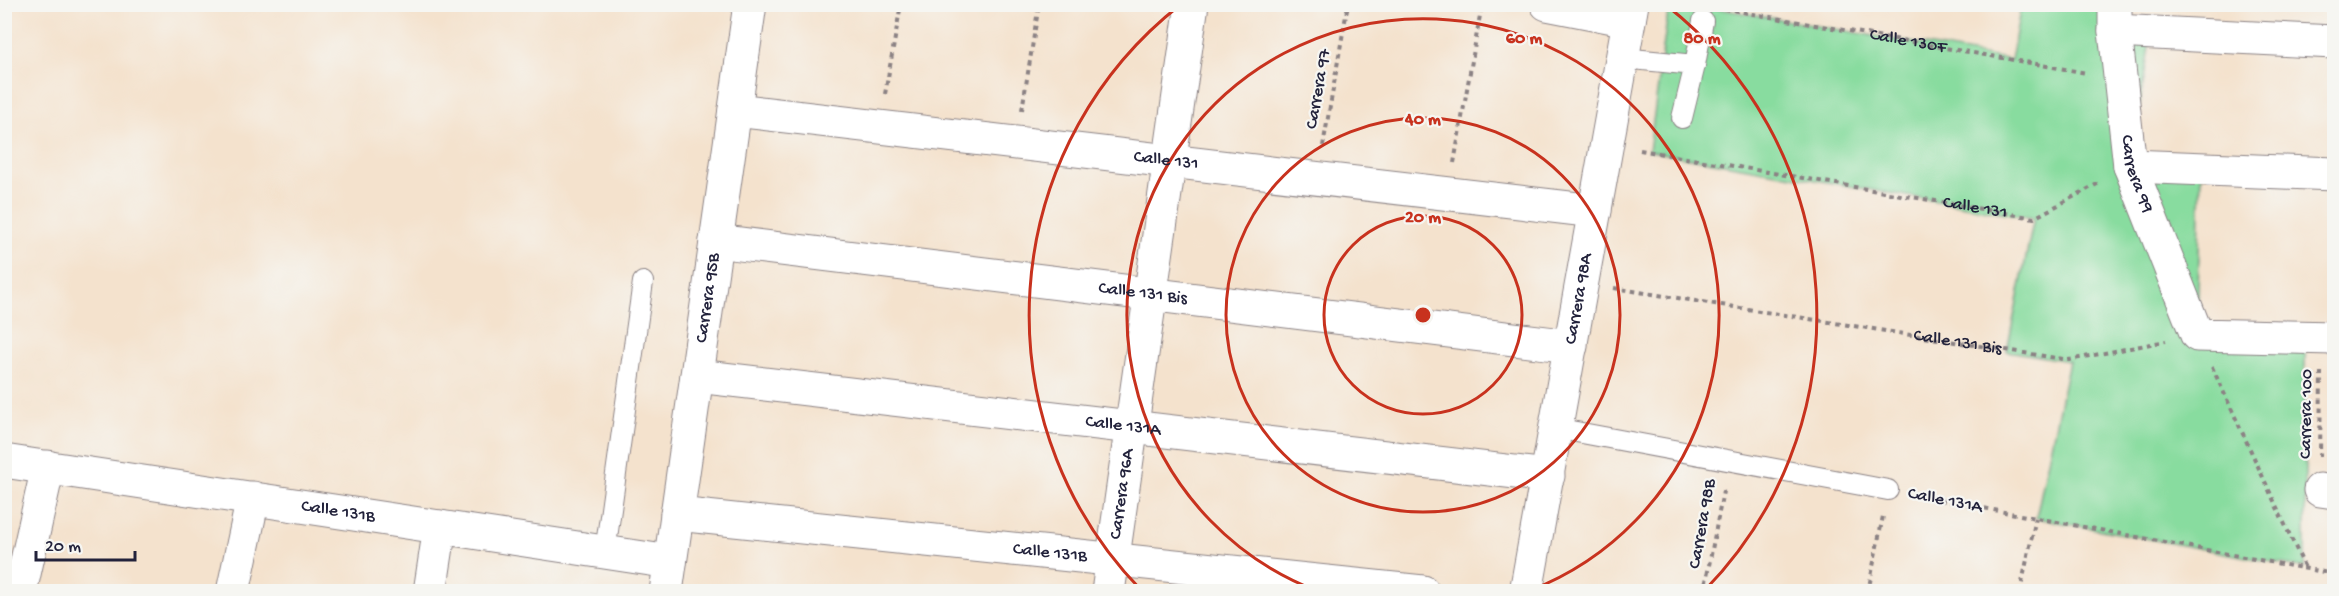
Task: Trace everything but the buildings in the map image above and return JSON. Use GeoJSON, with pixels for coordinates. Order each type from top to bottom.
{"type":"FeatureCollection","features":[{"type":"Feature","properties":{"kind":"street","name":"Carrera 95B"},"geometry":{"type":"LineString","coordinates":[[668,577],[750,4]]}},
{"type":"Feature","properties":{"kind":"street","name":"Carrera 96A"},"geometry":{"type":"LineString","coordinates":[[1108,591],[1192,4]]}},
{"type":"Feature","properties":{"kind":"street"},"geometry":{"type":"LineString","coordinates":[[1547,4],[1630,13]]}},
{"type":"Feature","properties":{"kind":"street","name":"Carrera 98A"},"geometry":{"type":"LineString","coordinates":[[1526,591],[1630,13]]}},
{"type":"Feature","properties":{"kind":"street"},"geometry":{"type":"LineString","coordinates":[[2115,18],[2334,42]]}},
{"type":"Feature","properties":{"kind":"street","name":"Carrera 99"},"geometry":{"type":"LineString","coordinates":[[2115,18],[2119,79],[2130,166],[2197,335]]}},
{"type":"Feature","properties":{"kind":"street","name":"Calle 131"},"geometry":{"type":"LineString","coordinates":[[735,111],[1595,212]]}},
{"type":"Feature","properties":{"kind":"street"},"geometry":{"type":"LineString","coordinates":[[2130,166],[2334,174]]}},
{"type":"Feature","properties":{"kind":"street","name":"Calle 131 Bis"},"geometry":{"type":"LineString","coordinates":[[716,242],[1571,346]]}},
{"type":"Feature","properties":{"kind":"street"},"geometry":{"type":"LineString","coordinates":[[2197,335],[2328,338]]}},
{"type":"Feature","properties":{"kind":"street","name":"Calle 131A"},"geometry":{"type":"LineString","coordinates":[[697,376],[1548,476]]}},
{"type":"Feature","properties":{"kind":"street","name":"Calle 131B"},"geometry":{"type":"LineString","coordinates":[[4,461],[605,552],[668,577]]}},
{"type":"Feature","properties":{"kind":"street"},"geometry":{"type":"LineString","coordinates":[[20,591],[48,467]]}},
{"type":"Feature","properties":{"kind":"street"},"geometry":{"type":"LineString","coordinates":[[233,591],[253,498]]}},
{"type":"Feature","properties":{"kind":"street","name":"Calle 131B"},"geometry":{"type":"LineString","coordinates":[[677,514],[1423,591]]}},
{"type":"Feature","properties":{"kind":"street"},"geometry":{"type":"LineString","coordinates":[[430,591],[440,527]]}},
{"type":"Feature","properties":{"kind":"lane"},"geometry":{"type":"LineString","coordinates":[[1682,118],[1695,65],[1702,21]]}},
{"type":"Feature","properties":{"kind":"lane"},"geometry":{"type":"LineString","coordinates":[[1622,58],[1695,65]]}},
{"type":"Feature","properties":{"kind":"lane"},"geometry":{"type":"LineString","coordinates":[[605,552],[643,282]]}},
{"type":"Feature","properties":{"kind":"lane","name":"Calle 131A"},"geometry":{"type":"LineString","coordinates":[[1556,428],[1888,490]]}},
{"type":"Feature","properties":{"kind":"path"},"geometry":{"type":"LineString","coordinates":[[880,128],[901,4]]}},
{"type":"Feature","properties":{"kind":"path"},"geometry":{"type":"LineString","coordinates":[[1017,144],[1039,4]]}},
{"type":"Feature","properties":{"kind":"path","name":"Carrera 97"},"geometry":{"type":"LineString","coordinates":[[1317,179],[1348,4]]}},
{"type":"Feature","properties":{"kind":"path"},"geometry":{"type":"LineString","coordinates":[[1448,194],[1482,4]]}},
{"type":"Feature","properties":{"kind":"path","name":"Calle 130F"},"geometry":{"type":"LineString","coordinates":[[1721,9],[2119,79]]}},
{"type":"Feature","properties":{"kind":"path","name":"Calle 131"},"geometry":{"type":"LineString","coordinates":[[1607,144],[2034,218],[2130,166]]}},
{"type":"Feature","properties":{"kind":"path","name":"Calle 131 Bis"},"geometry":{"type":"LineString","coordinates":[[1582,283],[2069,360],[2197,335]]}},
{"type":"Feature","properties":{"kind":"path"},"geometry":{"type":"LineString","coordinates":[[2197,335],[2305,568]]}},
{"type":"Feature","properties":{"kind":"path","name":"Carrera 100"},"geometry":{"type":"LineString","coordinates":[[2327,491],[2328,338]]}},
{"type":"Feature","properties":{"kind":"path","name":"Carrera 98B"},"geometry":{"type":"LineString","coordinates":[[1704,591],[1728,460]]}},
{"type":"Feature","properties":{"kind":"path"},"geometry":{"type":"LineString","coordinates":[[1868,591],[1888,490]]}},
{"type":"Feature","properties":{"kind":"path","name":"Calle 131A"},"geometry":{"type":"LineString","coordinates":[[1888,490],[2334,574]]}},
{"type":"Feature","properties":{"kind":"path"},"geometry":{"type":"LineString","coordinates":[[2020,591],[2036,518]]}},
{"type":"Feature","properties":{"kind":"green space"},"geometry":{"type":"Polygon","coordinates":[[[1669,5],[1698,5],[2011,60],[2021,5],[2115,5],[2151,34],[2130,166],[2201,169],[2197,335],[2305,338],[2305,568],[2036,518],[2069,361],[2007,351],[2034,218],[1649,151],[1669,5]]]}}]}
